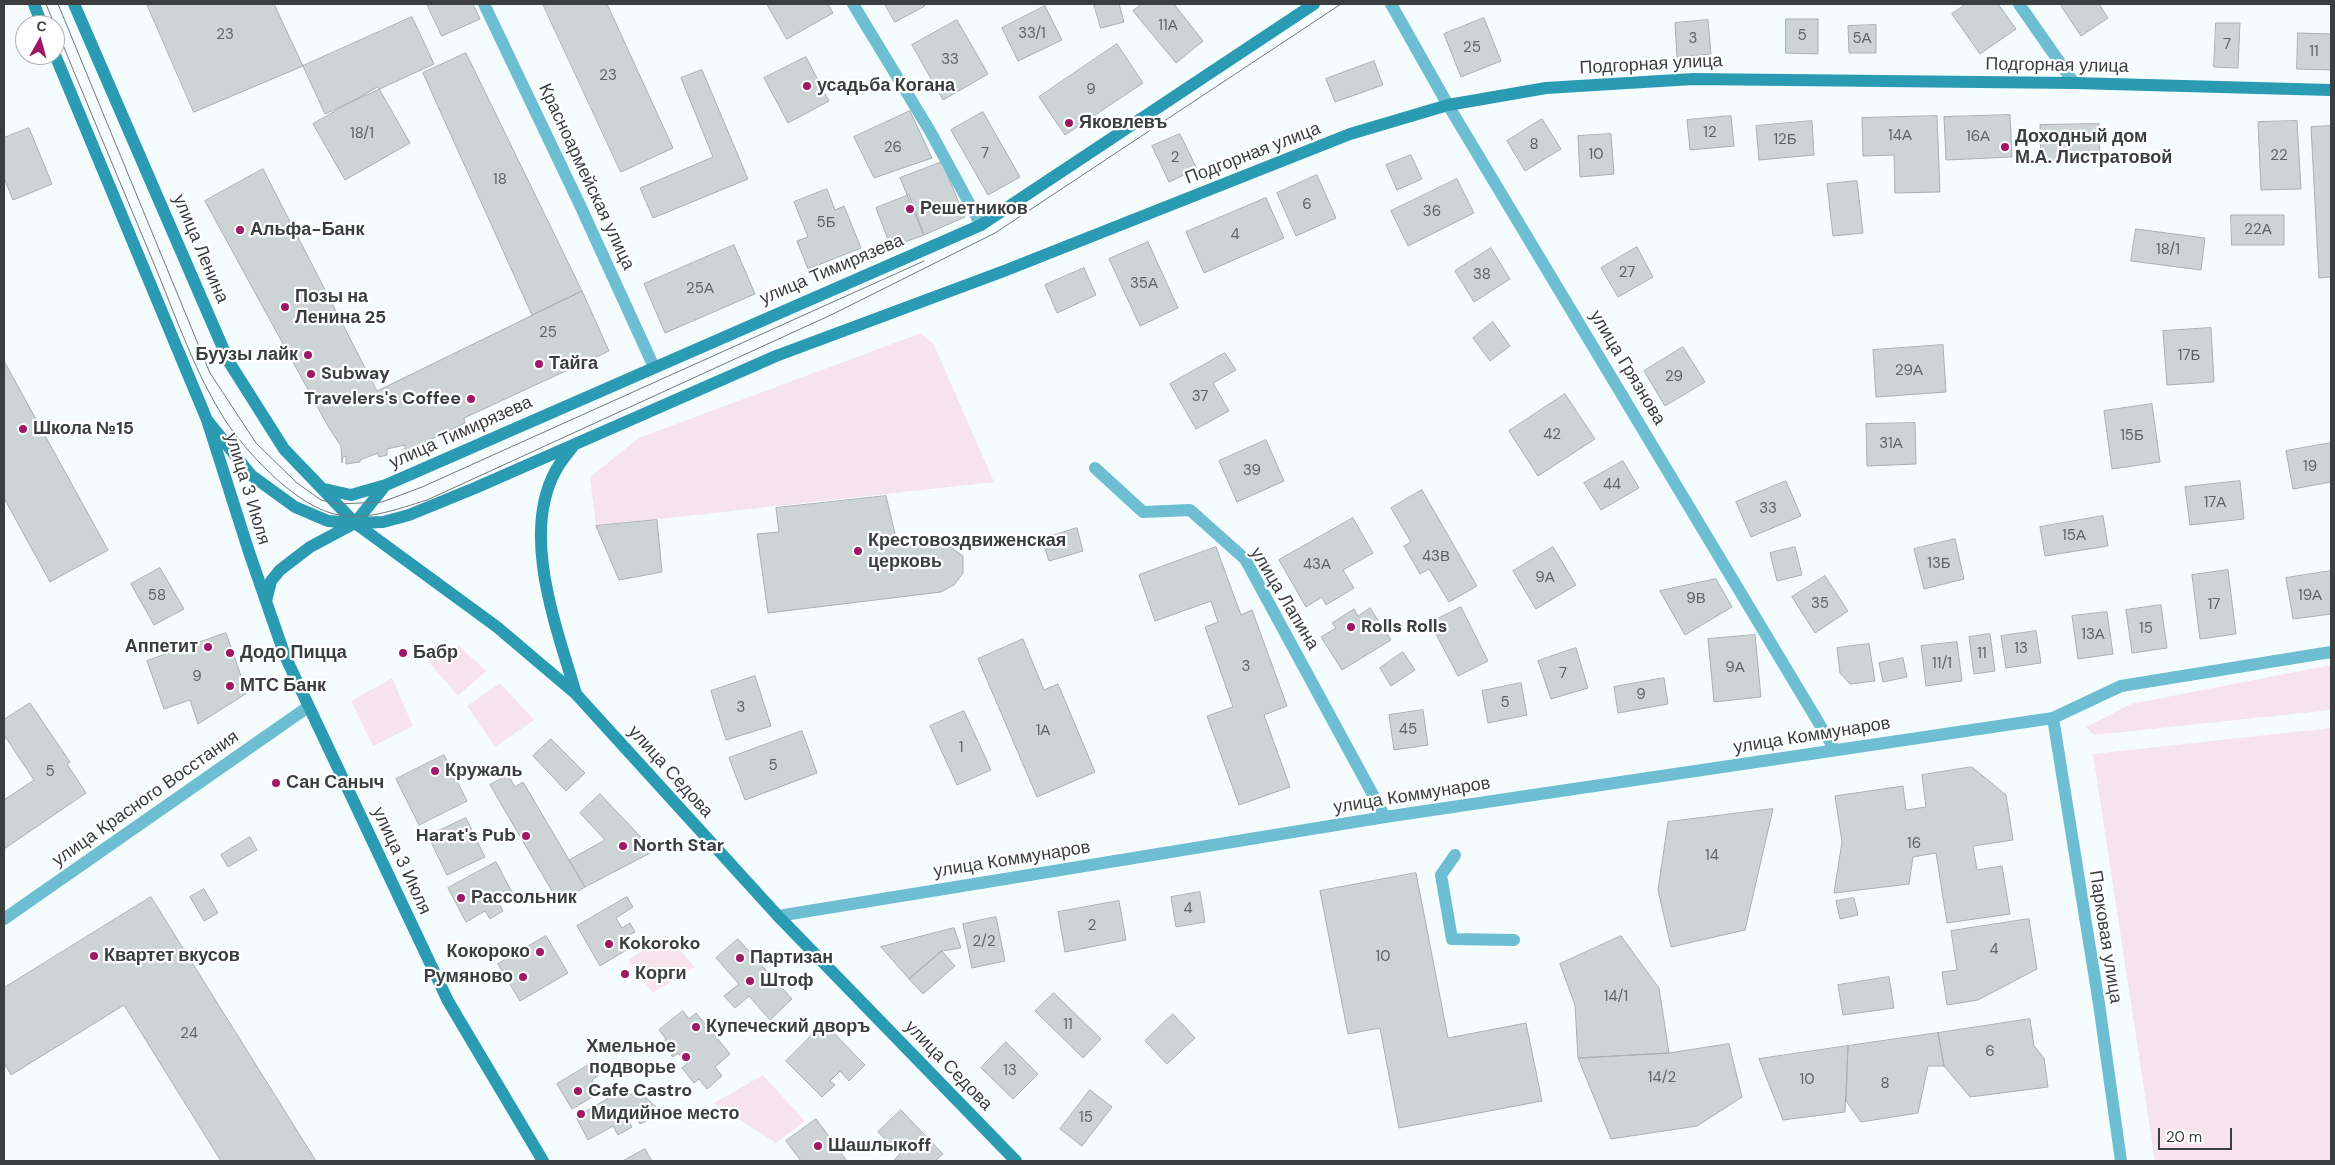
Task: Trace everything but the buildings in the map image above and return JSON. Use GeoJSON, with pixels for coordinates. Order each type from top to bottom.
{"type":"FeatureCollection","features":[{"type":"Feature","properties":{"kind":"street","name":"улица Ленина"},"geometry":{"type":"LineString","coordinates":[[74,4],[229,362],[284,449],[355,523]]}},
{"type":"Feature","properties":{"kind":"street","name":"Красноармейская улица"},"geometry":{"type":"LineString","coordinates":[[484,4],[580,202],[654,367]]}},
{"type":"Feature","properties":{"kind":"street"},"geometry":{"type":"LineString","coordinates":[[853,4],[930,131],[981,225]]}},
{"type":"Feature","properties":{"kind":"street","name":"улица Тимирязева"},"geometry":{"type":"LineString","coordinates":[[324,489],[351,495],[386,485],[981,225],[1314,4]]}},
{"type":"Feature","properties":{"kind":"street","name":"улица Грязнова"},"geometry":{"type":"LineString","coordinates":[[1391,4],[1448,105],[1835,750]]}},
{"type":"Feature","properties":{"kind":"street"},"geometry":{"type":"LineString","coordinates":[[2018,4],[2074,83]]}},
{"type":"Feature","properties":{"kind":"street"},"geometry":{"type":"LineString","coordinates":[[59,65],[208,420],[251,475],[279,496],[307,514],[328,521],[355,523],[383,522],[408,515],[575,444]]}},
{"type":"Feature","properties":{"kind":"street","name":"Подгорная улица"},"geometry":{"type":"LineString","coordinates":[[575,444],[776,356],[1004,271],[1350,134],[1448,105],[1546,88],[1693,79],[2074,83],[2331,90]]}},
{"type":"Feature","properties":{"kind":"street","name":"улица 3 Июля"},"geometry":{"type":"LineString","coordinates":[[208,420],[285,656],[308,707],[448,1001],[543,1161]]}},
{"type":"Feature","properties":{"kind":"street"},"geometry":{"type":"LineString","coordinates":[[575,444],[556,469],[548,487],[542,512],[540,532],[552,612],[576,694]]}},
{"type":"Feature","properties":{"kind":"street","name":"улица Лапина"},"geometry":{"type":"LineString","coordinates":[[1095,468],[1143,512],[1190,510],[1245,559],[1385,817]]}},
{"type":"Feature","properties":{"kind":"street"},"geometry":{"type":"LineString","coordinates":[[266,601],[269,587],[280,570],[310,547],[355,523],[386,485]]}},
{"type":"Feature","properties":{"kind":"street","name":"улица Седова"},"geometry":{"type":"LineString","coordinates":[[355,523],[498,627],[576,694],[778,916],[1016,1161]]}},
{"type":"Feature","properties":{"kind":"street","name":"улица Коммунаров"},"geometry":{"type":"LineString","coordinates":[[778,916],[1385,817],[2053,718],[2121,686],[2331,652]]}},
{"type":"Feature","properties":{"kind":"street","name":"улица Красного Восстания"},"geometry":{"type":"LineString","coordinates":[[4,919],[308,707]]}},
{"type":"Feature","properties":{"kind":"street","name":"Парковая улица"},"geometry":{"type":"LineString","coordinates":[[2053,718],[2099,1004],[2121,1161]]}},
{"type":"Feature","properties":{"kind":"street"},"geometry":{"type":"LineString","coordinates":[[1455,855],[1442,875],[1452,939],[1514,940]]}},
{"type":"Feature","properties":{"kind":"shaded area"},"geometry":{"type":"Polygon","coordinates":[[[921,333],[934,345],[994,482],[596,526],[590,477],[639,438],[921,333]]]}},
{"type":"Feature","properties":{"kind":"shaded area"},"geometry":{"type":"Polygon","coordinates":[[[459,646],[486,671],[458,696],[428,661],[459,646]]]}},
{"type":"Feature","properties":{"kind":"shaded area"},"geometry":{"type":"Polygon","coordinates":[[[2331,665],[2331,710],[2094,735],[2086,727],[2131,704],[2331,665]]]}},
{"type":"Feature","properties":{"kind":"shaded area"},"geometry":{"type":"Polygon","coordinates":[[[392,678],[413,726],[373,746],[351,701],[392,678]]]}},
{"type":"Feature","properties":{"kind":"shaded area"},"geometry":{"type":"Polygon","coordinates":[[[500,683],[534,720],[495,747],[467,706],[500,683]]]}},
{"type":"Feature","properties":{"kind":"shaded area"},"geometry":{"type":"Polygon","coordinates":[[[2331,728],[2331,1161],[2155,1161],[2093,754],[2331,728]]]}},
{"type":"Feature","properties":{"kind":"shaded area"},"geometry":{"type":"Polygon","coordinates":[[[667,935],[695,967],[653,993],[628,960],[667,935]]]}},
{"type":"Feature","properties":{"kind":"shaded area"},"geometry":{"type":"Polygon","coordinates":[[[763,1075],[805,1121],[776,1143],[714,1103],[763,1075]]]}},
{"type":"Feature","properties":{"kind":"tram line"},"geometry":{"type":"LineString","coordinates":[[46,4],[187,344],[214,402],[234,433],[257,460],[285,486],[314,506],[328,512],[353,516],[378,514],[427,500],[833,314],[995,233],[1341,4]]}},
{"type":"Feature","properties":{"kind":"tram line"},"geometry":{"type":"LineString","coordinates":[[58,4],[210,373],[256,443],[297,483],[321,500],[338,504],[382,502],[422,487],[924,261]]}},
{"type":"Feature","properties":{"kind":"place","name":"усадьба Когана"},"geometry":{"type":"Point","coordinates":[807,86]}},
{"type":"Feature","properties":{"kind":"place","name":"Яковлевъ"},"geometry":{"type":"Point","coordinates":[1069,123]}},
{"type":"Feature","properties":{"kind":"place","name":"Доходный дом М.А. Листратовой"},"geometry":{"type":"Point","coordinates":[2005,147]}},
{"type":"Feature","properties":{"kind":"place","name":"Решетников"},"geometry":{"type":"Point","coordinates":[910,209]}},
{"type":"Feature","properties":{"kind":"place","name":"Альфа-Банк"},"geometry":{"type":"Point","coordinates":[240,230]}},
{"type":"Feature","properties":{"kind":"place","name":"Позы на Ленина 25"},"geometry":{"type":"Point","coordinates":[285,307]}},
{"type":"Feature","properties":{"kind":"place","name":"Буузы лайк"},"geometry":{"type":"Point","coordinates":[308,355]}},
{"type":"Feature","properties":{"kind":"place","name":"Тайга"},"geometry":{"type":"Point","coordinates":[539,364]}},
{"type":"Feature","properties":{"kind":"place","name":"Subway"},"geometry":{"type":"Point","coordinates":[311,374]}},
{"type":"Feature","properties":{"kind":"place","name":"Travelers's Coffee"},"geometry":{"type":"Point","coordinates":[471,399]}},
{"type":"Feature","properties":{"kind":"place","name":"Школа №15"},"geometry":{"type":"Point","coordinates":[23,429]}},
{"type":"Feature","properties":{"kind":"place","name":"Крестовоздвиженская церковь"},"geometry":{"type":"Point","coordinates":[858,551]}},
{"type":"Feature","properties":{"kind":"place","name":"Rolls Rolls"},"geometry":{"type":"Point","coordinates":[1351,627]}},
{"type":"Feature","properties":{"kind":"place","name":"Аппетит"},"geometry":{"type":"Point","coordinates":[208,647]}},
{"type":"Feature","properties":{"kind":"place","name":"Додо Пицца"},"geometry":{"type":"Point","coordinates":[230,653]}},
{"type":"Feature","properties":{"kind":"place","name":"Бабр"},"geometry":{"type":"Point","coordinates":[403,653]}},
{"type":"Feature","properties":{"kind":"place","name":"МТС Банк"},"geometry":{"type":"Point","coordinates":[230,686]}},
{"type":"Feature","properties":{"kind":"place","name":"Кружаль"},"geometry":{"type":"Point","coordinates":[435,771]}},
{"type":"Feature","properties":{"kind":"place","name":"Сан Саныч"},"geometry":{"type":"Point","coordinates":[276,783]}},
{"type":"Feature","properties":{"kind":"place","name":"Harat's Pub"},"geometry":{"type":"Point","coordinates":[526,836]}},
{"type":"Feature","properties":{"kind":"place","name":"North Star"},"geometry":{"type":"Point","coordinates":[623,846]}},
{"type":"Feature","properties":{"kind":"place","name":"Рассольник"},"geometry":{"type":"Point","coordinates":[461,898]}},
{"type":"Feature","properties":{"kind":"place","name":"Kokoroko"},"geometry":{"type":"Point","coordinates":[609,944]}},
{"type":"Feature","properties":{"kind":"place","name":"Кокороко"},"geometry":{"type":"Point","coordinates":[540,952]}},
{"type":"Feature","properties":{"kind":"place","name":"Квартет вкусов"},"geometry":{"type":"Point","coordinates":[94,956]}},
{"type":"Feature","properties":{"kind":"place","name":"Партизан"},"geometry":{"type":"Point","coordinates":[740,958]}},
{"type":"Feature","properties":{"kind":"place","name":"Корги"},"geometry":{"type":"Point","coordinates":[625,974]}},
{"type":"Feature","properties":{"kind":"place","name":"Румяново"},"geometry":{"type":"Point","coordinates":[523,977]}},
{"type":"Feature","properties":{"kind":"place","name":"Штоф"},"geometry":{"type":"Point","coordinates":[750,981]}},
{"type":"Feature","properties":{"kind":"place","name":"Купеческий дворъ"},"geometry":{"type":"Point","coordinates":[696,1027]}},
{"type":"Feature","properties":{"kind":"place","name":"Хмельное подворье"},"geometry":{"type":"Point","coordinates":[686,1057]}},
{"type":"Feature","properties":{"kind":"place","name":"Cafe Castro"},"geometry":{"type":"Point","coordinates":[578,1091]}},
{"type":"Feature","properties":{"kind":"place","name":"Мидийное место"},"geometry":{"type":"Point","coordinates":[581,1114]}},
{"type":"Feature","properties":{"kind":"place","name":"Шашлыкoff"},"geometry":{"type":"Point","coordinates":[818,1146]}}]}
